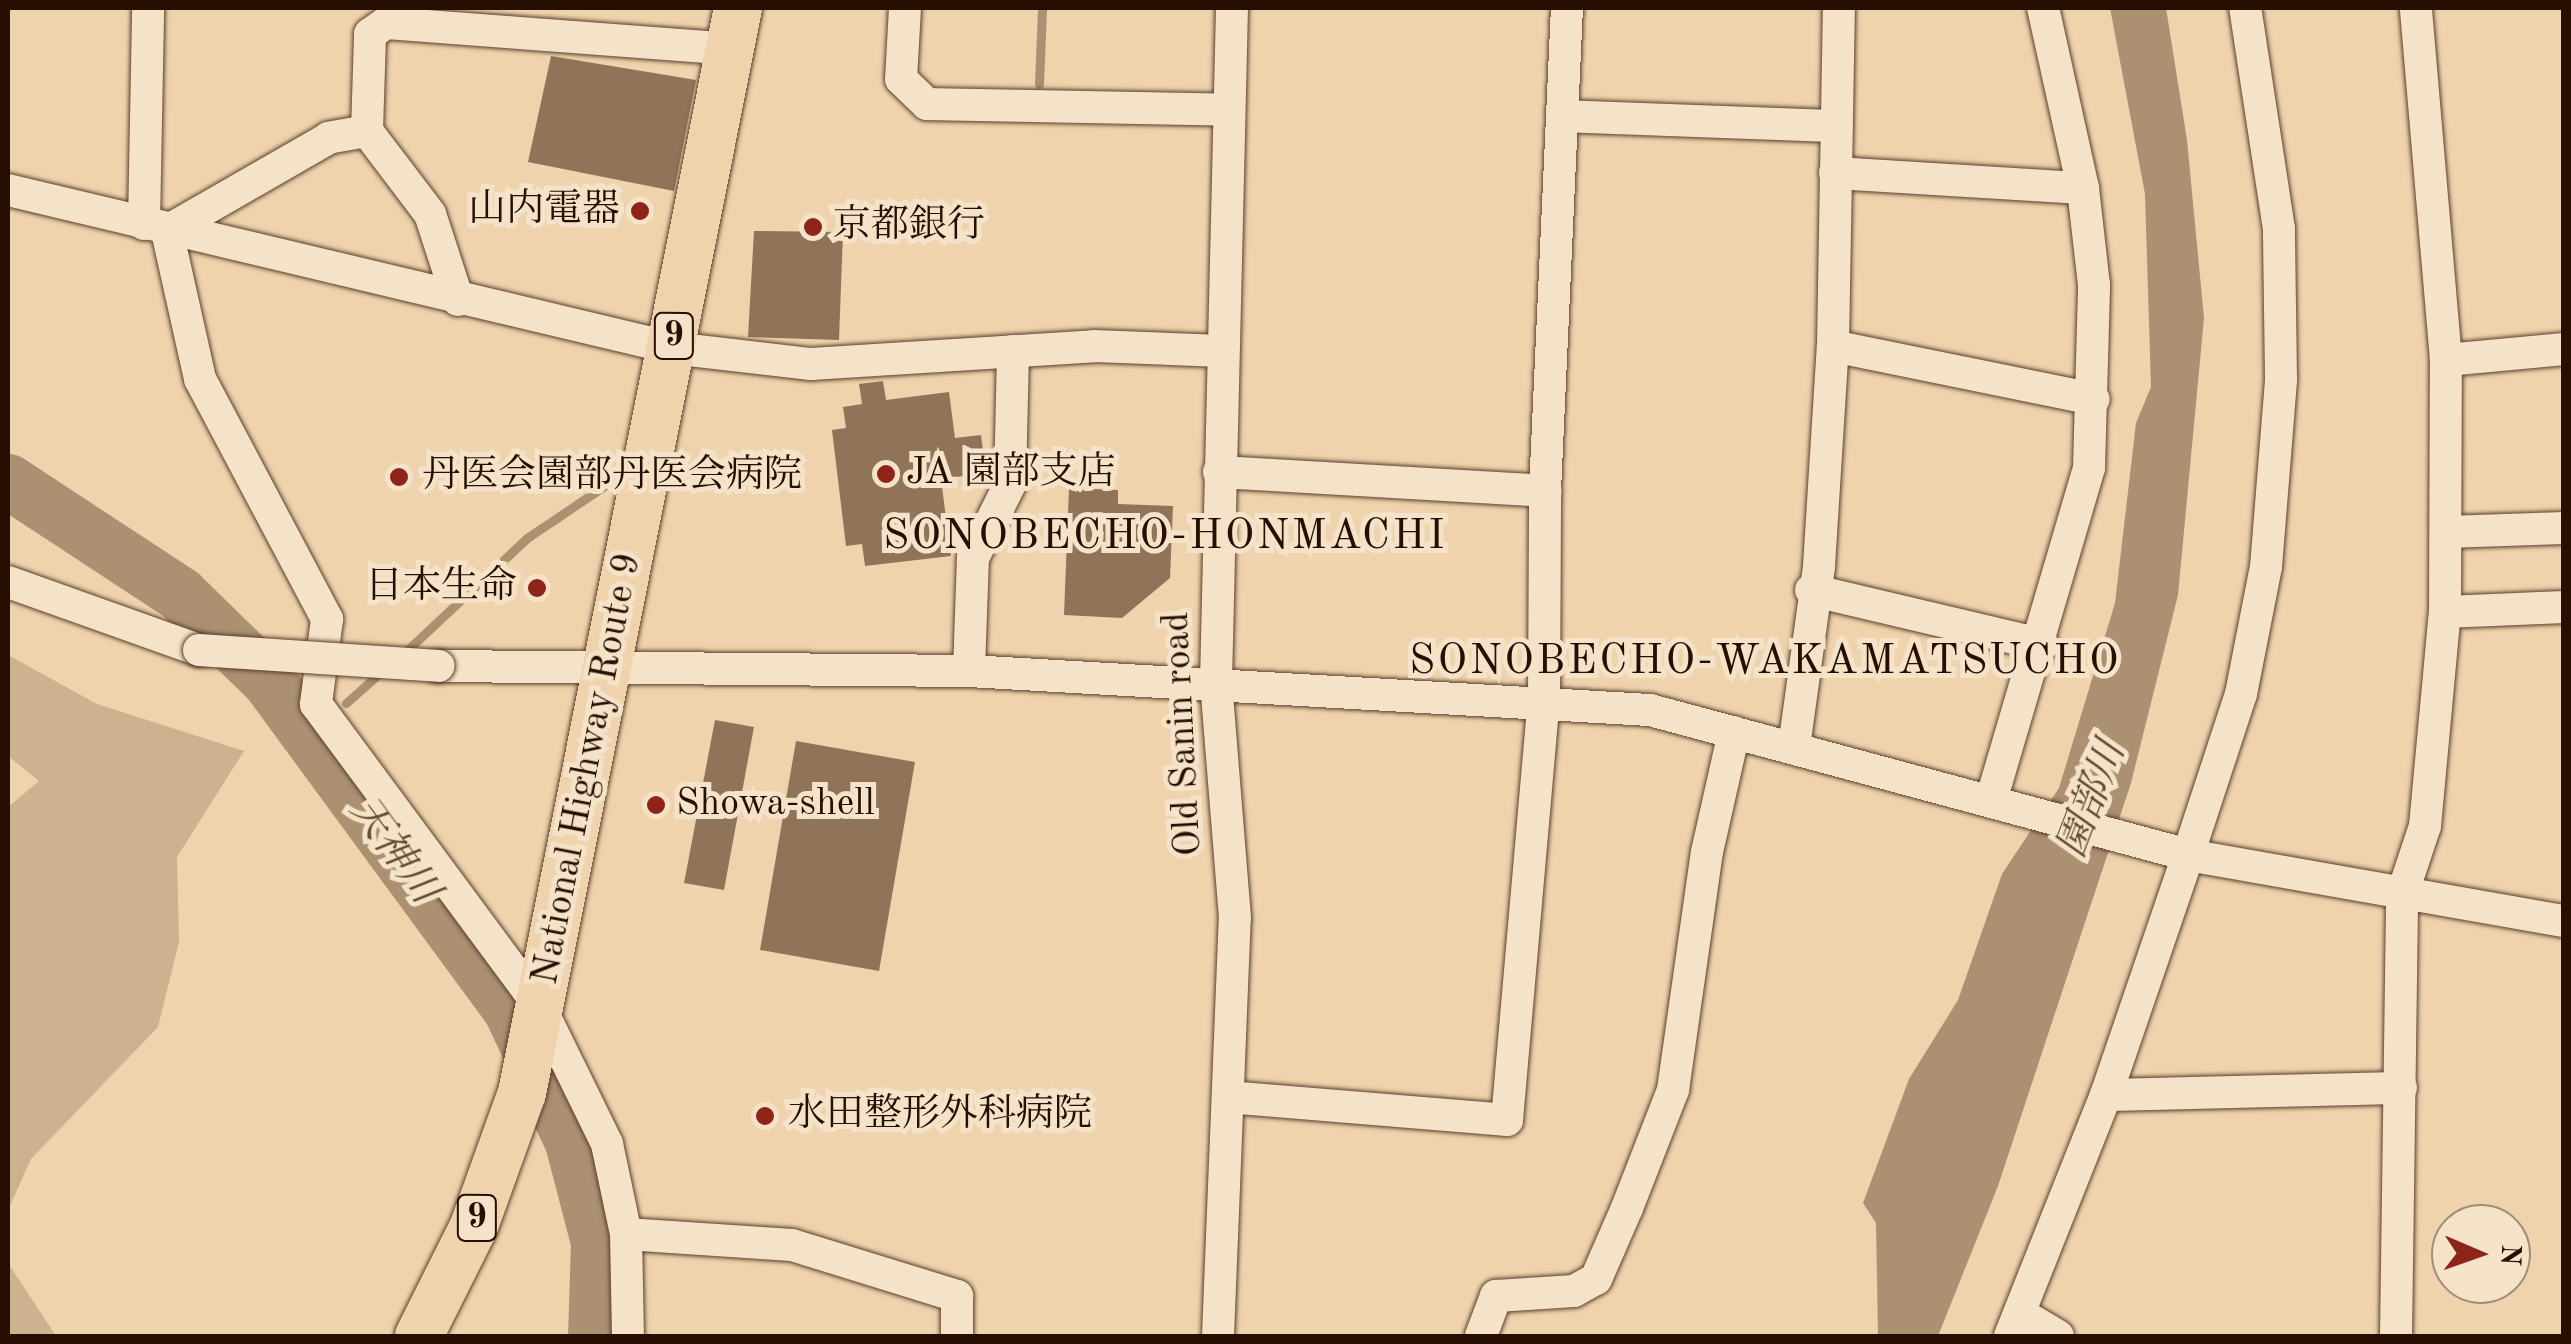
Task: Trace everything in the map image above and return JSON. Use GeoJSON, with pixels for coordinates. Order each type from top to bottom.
{"type":"FeatureCollection","features":[{"type":"Feature","properties":{"kind":"highway","name":"National Highway Route 9"},"geometry":{"type":"LineString","coordinates":[[420,1336],[474,1226],[522,1093],[734,28]]}},
{"type":"Feature","properties":{"kind":"street"},"geometry":{"type":"LineString","coordinates":[[148,8],[156,227],[200,379],[327,620],[316,704],[539,1017],[606,1144],[626,1234],[628,1336]]}},
{"type":"Feature","properties":{"kind":"street"},"geometry":{"type":"LineString","coordinates":[[904,8],[901,79],[927,104],[1229,110]]}},
{"type":"Feature","properties":{"kind":"street","name":"Old Sanin road"},"geometry":{"type":"LineString","coordinates":[[1218,1336],[1236,918],[1216,682],[1232,8]]}},
{"type":"Feature","properties":{"kind":"street"},"geometry":{"type":"LineString","coordinates":[[1228,1097],[1508,1120],[1544,701],[1545,491],[1567,8]]}},
{"type":"Feature","properties":{"kind":"street"},"geometry":{"type":"LineString","coordinates":[[1794,746],[1833,346],[1839,8]]}},
{"type":"Feature","properties":{"kind":"street"},"geometry":{"type":"LineString","coordinates":[[2000,804],[2089,468],[2094,398],[2094,285],[2083,188],[2043,8]]}},
{"type":"Feature","properties":{"kind":"street"},"geometry":{"type":"LineString","coordinates":[[2058,1336],[2016,1325],[2106,1095],[2181,852],[2245,676],[2266,567],[2281,379],[2271,140],[2246,8]]}},
{"type":"Feature","properties":{"kind":"street"},"geometry":{"type":"LineString","coordinates":[[2396,1336],[2402,895],[2425,826],[2445,612],[2446,360],[2416,8]]}},
{"type":"Feature","properties":{"kind":"street"},"geometry":{"type":"LineString","coordinates":[[458,300],[430,214],[367,131],[370,34],[386,23],[734,28]]}},
{"type":"Feature","properties":{"kind":"street"},"geometry":{"type":"LineString","coordinates":[[1562,116],[1836,126]]}},
{"type":"Feature","properties":{"kind":"street"},"geometry":{"type":"LineString","coordinates":[[156,227],[329,138],[367,131]]}},
{"type":"Feature","properties":{"kind":"street"},"geometry":{"type":"LineString","coordinates":[[1836,173],[2083,188]]}},
{"type":"Feature","properties":{"kind":"street"},"geometry":{"type":"LineString","coordinates":[[8,190],[672,348],[811,364],[1013,351],[1222,351]]}},
{"type":"Feature","properties":{"kind":"street"},"geometry":{"type":"LineString","coordinates":[[1833,346],[2094,398]]}},
{"type":"Feature","properties":{"kind":"street"},"geometry":{"type":"LineString","coordinates":[[2446,360],[2564,349]]}},
{"type":"Feature","properties":{"kind":"street"},"geometry":{"type":"LineString","coordinates":[[968,671],[973,558],[1010,484],[1013,351]]}},
{"type":"Feature","properties":{"kind":"street"},"geometry":{"type":"LineString","coordinates":[[1219,472],[1545,491]]}},
{"type":"Feature","properties":{"kind":"street"},"geometry":{"type":"LineString","coordinates":[[2446,532],[2564,528]]}},
{"type":"Feature","properties":{"kind":"street"},"geometry":{"type":"LineString","coordinates":[[8,582],[118,628],[198,650],[438,666],[609,664],[968,671],[1216,682],[1650,710],[2181,852],[2402,895],[2564,921]]}},
{"type":"Feature","properties":{"kind":"street"},"geometry":{"type":"LineString","coordinates":[[1812,590],[2042,645]]}},
{"type":"Feature","properties":{"kind":"street"},"geometry":{"type":"LineString","coordinates":[[2445,612],[2564,607]]}},
{"type":"Feature","properties":{"kind":"street"},"geometry":{"type":"LineString","coordinates":[[1481,1336],[1496,1296],[1574,1290],[1596,1278],[1626,1208],[1672,1090],[1707,852],[1734,732]]}},
{"type":"Feature","properties":{"kind":"street"},"geometry":{"type":"LineString","coordinates":[[2106,1095],[2401,1088]]}},
{"type":"Feature","properties":{"kind":"street"},"geometry":{"type":"LineString","coordinates":[[626,1234],[792,1245],[957,1296],[957,1336]]}},
{"type":"Feature","properties":{"kind":"shaded area"},"geometry":{"type":"Polygon","coordinates":[[[8,655],[97,704],[244,751],[177,857],[179,942],[158,1027],[31,1159],[8,1210],[8,807],[39,781],[8,756],[8,655]]]}},
{"type":"Feature","properties":{"kind":"shaded area"},"geometry":{"type":"Polygon","coordinates":[[[8,1263],[56,1336],[8,1336],[8,1263]]]}},
{"type":"Feature","properties":{"kind":"water","name":"園部川"},"geometry":{"type":"Polygon","coordinates":[[[2110,8],[2166,8],[2187,140],[2204,318],[2178,595],[2131,783],[1998,1186],[1938,1336],[1878,1336],[1876,1223],[1863,1203],[1909,1079],[1958,1000],[2002,874],[2059,788],[2115,603],[2136,423],[2151,387],[2145,194],[2110,8]]]}},
{"type":"Feature","properties":{"kind":"building"},"geometry":{"type":"Polygon","coordinates":[[[551,56],[696,80],[674,191],[528,162],[551,56]]]}},
{"type":"Feature","properties":{"kind":"building"},"geometry":{"type":"Polygon","coordinates":[[[754,231],[843,232],[839,340],[748,337],[754,231]]]}},
{"type":"Feature","properties":{"kind":"building"},"geometry":{"type":"Polygon","coordinates":[[[883,381],[886,400],[949,392],[955,438],[981,435],[986,473],[941,479],[951,556],[865,566],[862,544],[846,546],[832,430],[846,428],[843,407],[862,404],[859,384],[883,381]]]}},
{"type":"Feature","properties":{"kind":"building"},"geometry":{"type":"Polygon","coordinates":[[[1069,488],[1118,490],[1118,504],[1173,506],[1170,578],[1122,618],[1064,615],[1069,488]]]}},
{"type":"Feature","properties":{"kind":"building"},"geometry":{"type":"Polygon","coordinates":[[[715,720],[754,727],[724,890],[684,883],[715,720]]]}},
{"type":"Feature","properties":{"kind":"building"},"geometry":{"type":"Polygon","coordinates":[[[796,741],[915,762],[879,971],[760,950],[796,741]]]}},
{"type":"Feature","properties":{"kind":"waterway"},"geometry":{"type":"LineString","coordinates":[[1039,84],[1042,8]]}},
{"type":"Feature","properties":{"kind":"waterway"},"geometry":{"type":"LineString","coordinates":[[402,655],[527,538],[619,476]]}},
{"type":"Feature","properties":{"kind":"waterway","name":"天神川"},"geometry":{"type":"LineString","coordinates":[[8,481],[180,594],[269,681],[511,1011],[572,1142],[598,1242],[595,1336]]}},
{"type":"Feature","properties":{"kind":"waterway"},"geometry":{"type":"LineString","coordinates":[[346,703],[382,671]]}},
{"type":"Feature","properties":{"kind":"place","name":"山内電器"},"geometry":{"type":"Point","coordinates":[640,211]}},
{"type":"Feature","properties":{"kind":"place","name":"京都銀行"},"geometry":{"type":"Point","coordinates":[813,227]}},
{"type":"Feature","properties":{"kind":"place","name":"JA 園部支店"},"geometry":{"type":"Point","coordinates":[886,474]}},
{"type":"Feature","properties":{"kind":"place","name":"丹医会園部丹医会病院"},"geometry":{"type":"Point","coordinates":[399,477]}},
{"type":"Feature","properties":{"kind":"place","name":"日本生命"},"geometry":{"type":"Point","coordinates":[537,588]}},
{"type":"Feature","properties":{"kind":"place","name":"Showa-shell"},"geometry":{"type":"Point","coordinates":[656,805]}},
{"type":"Feature","properties":{"kind":"place","name":"水田整形外科病院"},"geometry":{"type":"Point","coordinates":[765,1116]}},
{"type":"Feature","properties":{"kind":"district","name":"SONOBECHO-HONMACHI"},"geometry":{"type":"Point","coordinates":[1165,537]}},
{"type":"Feature","properties":{"kind":"district","name":"SONOBECHO-WAKAMATSUCHO"},"geometry":{"type":"Point","coordinates":[1765,662]}}]}
